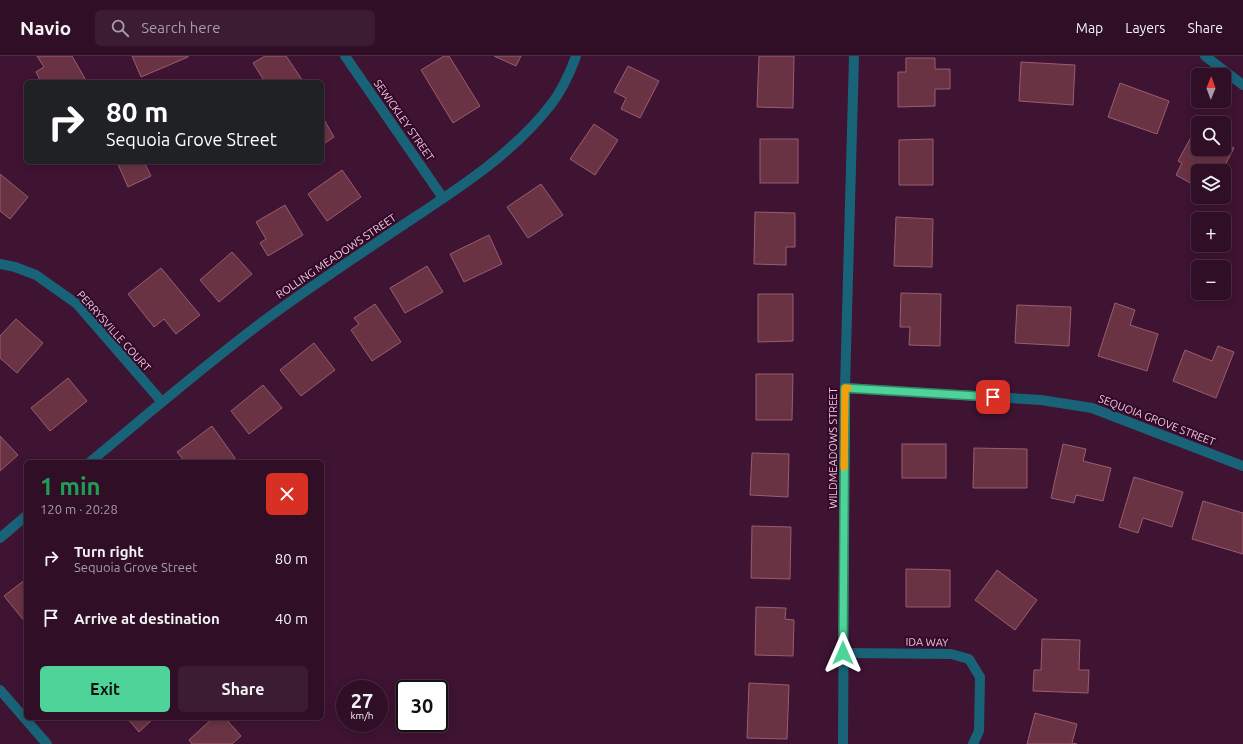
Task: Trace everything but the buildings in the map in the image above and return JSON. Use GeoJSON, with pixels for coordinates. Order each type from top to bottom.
{"type":"FeatureCollection","features":[{"type":"Feature","properties":{"kind":"street","name":"SEWICKLEY STREET"},"geometry":{"type":"LineString","coordinates":[[345,56],[443,198]]}},
{"type":"Feature","properties":{"kind":"street","name":"ROLLING MEADOWS STREET"},"geometry":{"type":"LineString","coordinates":[[92,460],[264,320],[333,271],[443,198],[482,170],[509,148],[550,106],[572,69],[576,56]]}},
{"type":"Feature","properties":{"kind":"street","name":"WILDMEADOWS STREET"},"geometry":{"type":"LineString","coordinates":[[843,744],[845,388],[854,56]]}},
{"type":"Feature","properties":{"kind":"street"},"geometry":{"type":"LineString","coordinates":[[1205,56],[1243,85]]}},
{"type":"Feature","properties":{"kind":"street","name":"PERRYSVILLE COURT"},"geometry":{"type":"LineString","coordinates":[[0,264],[15,267],[36,275],[77,304],[162,402]]}},
{"type":"Feature","properties":{"kind":"street","name":"SEQUOIA GROVE STREET"},"geometry":{"type":"LineString","coordinates":[[845,388],[1041,400],[1092,408],[1243,466]]}},
{"type":"Feature","properties":{"kind":"street"},"geometry":{"type":"LineString","coordinates":[[0,538],[24,518]]}},
{"type":"Feature","properties":{"kind":"street","name":"IDA WAY"},"geometry":{"type":"LineString","coordinates":[[843,653],[951,654],[969,659],[980,677],[979,731],[973,744]]}},
{"type":"Feature","properties":{"kind":"street"},"geometry":{"type":"LineString","coordinates":[[0,690],[24,718]]}},
{"type":"Feature","properties":{"kind":"street"},"geometry":{"type":"LineString","coordinates":[[26,720],[47,744]]}},
{"type":"Feature","properties":{"kind":"slow traffic"},"geometry":{"type":"LineString","coordinates":[[844,467],[845,388],[848,388]]}},
{"type":"Feature","properties":{"kind":"route"},"geometry":{"type":"LineString","coordinates":[[843,653],[845,388],[993,397]]}}]}
